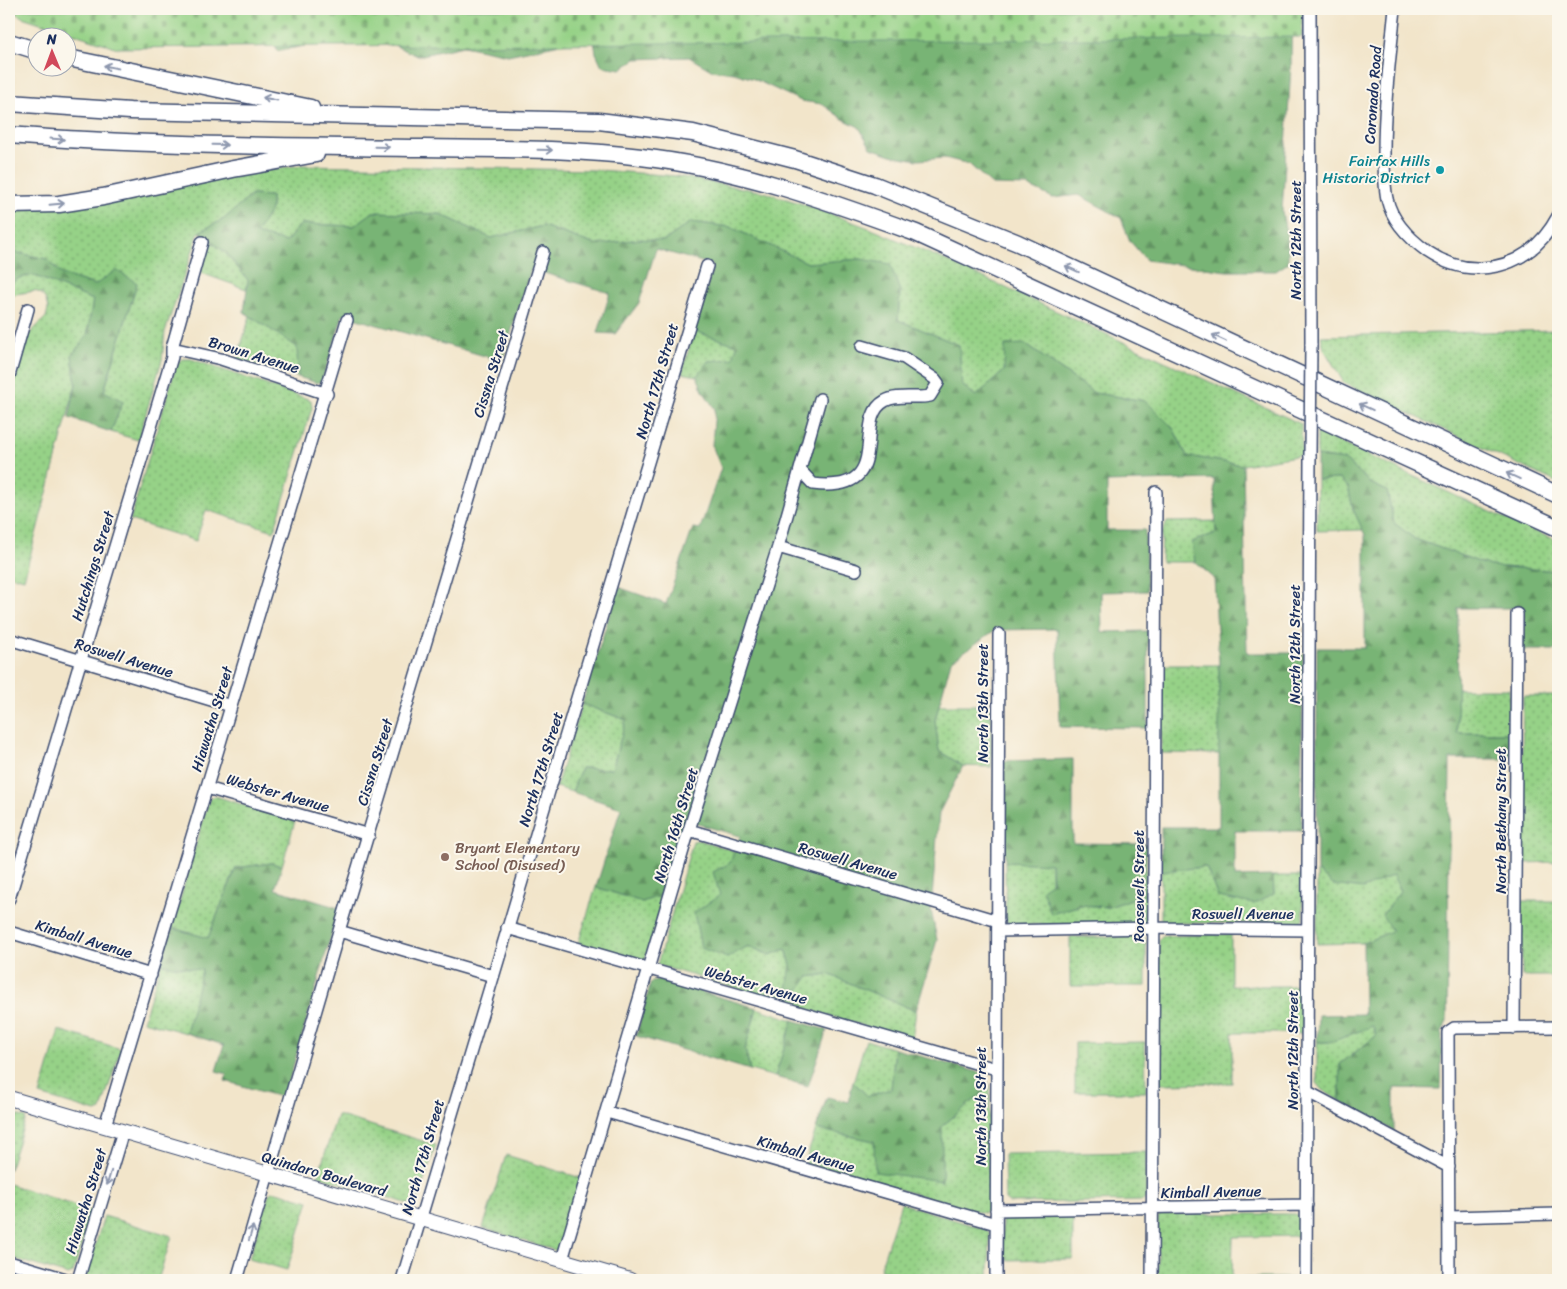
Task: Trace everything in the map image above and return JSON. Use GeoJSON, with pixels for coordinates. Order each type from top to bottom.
{"type":"FeatureCollection","features":[{"type":"Feature","properties":{"kind":"highway"},"geometry":{"type":"LineString","coordinates":[[9,42],[28,48]]}},
{"type":"Feature","properties":{"kind":"highway"},"geometry":{"type":"LineString","coordinates":[[78,60],[352,116]]}},
{"type":"Feature","properties":{"kind":"highway"},"geometry":{"type":"LineString","coordinates":[[9,103],[130,111],[599,122],[693,133],[794,159],[876,185],[1018,243],[1558,495]]}},
{"type":"Feature","properties":{"kind":"highway"},"geometry":{"type":"LineString","coordinates":[[9,135],[105,143],[566,150],[642,157],[747,176],[826,200],[916,233],[1558,528]]}},
{"type":"Feature","properties":{"kind":"highway"},"geometry":{"type":"LineString","coordinates":[[9,205],[58,204],[103,197],[233,169],[353,147]]}},
{"type":"Feature","properties":{"kind":"main road","name":"Quindaro Boulevard"},"geometry":{"type":"LineString","coordinates":[[9,1098],[630,1280]]}},
{"type":"Feature","properties":{"kind":"street","name":"North 12th Street"},"geometry":{"type":"LineString","coordinates":[[1306,1280],[1311,345],[1310,9]]}},
{"type":"Feature","properties":{"kind":"street","name":"Coronado Road"},"geometry":{"type":"LineString","coordinates":[[1396,9],[1384,114],[1384,169],[1387,200],[1397,221],[1411,240],[1442,261],[1474,268],[1492,268],[1513,263],[1530,251],[1549,234],[1558,216]]}},
{"type":"Feature","properties":{"kind":"street","name":"Hutchings Street"},"geometry":{"type":"LineString","coordinates":[[9,899],[172,357],[172,348],[202,242]]}},
{"type":"Feature","properties":{"kind":"street","name":"Cissna Street"},"geometry":{"type":"LineString","coordinates":[[237,1280],[339,931],[543,252]]}},
{"type":"Feature","properties":{"kind":"street","name":"North 17th Street"},"geometry":{"type":"LineString","coordinates":[[402,1280],[507,928],[599,631],[707,266]]}},
{"type":"Feature","properties":{"kind":"street"},"geometry":{"type":"LineString","coordinates":[[9,376],[28,309]]}},
{"type":"Feature","properties":{"kind":"street","name":"Hiawatha Street"},"geometry":{"type":"LineString","coordinates":[[105,1126],[327,394],[347,320]]}},
{"type":"Feature","properties":{"kind":"street"},"geometry":{"type":"LineString","coordinates":[[800,470],[813,484],[839,485],[850,481],[857,476],[864,464],[872,421],[878,407],[891,398],[930,396],[936,390],[938,383],[935,379],[904,358],[862,346]]}},
{"type":"Feature","properties":{"kind":"street","name":"Brown Avenue"},"geometry":{"type":"LineString","coordinates":[[172,348],[229,361],[327,394]]}},
{"type":"Feature","properties":{"kind":"street","name":"North 16th Street"},"geometry":{"type":"LineString","coordinates":[[562,1260],[689,830],[778,547],[820,399]]}},
{"type":"Feature","properties":{"kind":"street","name":"Roosevelt Street"},"geometry":{"type":"LineString","coordinates":[[1152,1280],[1156,492]]}},
{"type":"Feature","properties":{"kind":"street"},"geometry":{"type":"LineString","coordinates":[[778,547],[856,570]]}},
{"type":"Feature","properties":{"kind":"street","name":"North Bethany Street"},"geometry":{"type":"LineString","coordinates":[[1514,1028],[1517,614]]}},
{"type":"Feature","properties":{"kind":"street","name":"North 13th Street"},"geometry":{"type":"LineString","coordinates":[[996,1280],[999,634]]}},
{"type":"Feature","properties":{"kind":"street","name":"Roswell Avenue"},"geometry":{"type":"LineString","coordinates":[[9,639],[231,706]]}},
{"type":"Feature","properties":{"kind":"street","name":"Webster Avenue"},"geometry":{"type":"LineString","coordinates":[[207,788],[369,835]]}},
{"type":"Feature","properties":{"kind":"street","name":"Roswell Avenue"},"geometry":{"type":"LineString","coordinates":[[689,830],[998,926],[1307,930]]}},
{"type":"Feature","properties":{"kind":"street","name":"Webster Avenue"},"geometry":{"type":"LineString","coordinates":[[507,928],[996,1069]]}},
{"type":"Feature","properties":{"kind":"street"},"geometry":{"type":"LineString","coordinates":[[339,931],[493,976]]}},
{"type":"Feature","properties":{"kind":"street","name":"Kimball Avenue"},"geometry":{"type":"LineString","coordinates":[[9,932],[151,975]]}},
{"type":"Feature","properties":{"kind":"street"},"geometry":{"type":"LineString","coordinates":[[1449,1280],[1448,1032],[1454,1028],[1558,1027]]}},
{"type":"Feature","properties":{"kind":"street"},"geometry":{"type":"LineString","coordinates":[[1308,1092],[1448,1167]]}},
{"type":"Feature","properties":{"kind":"street","name":"Kimball Avenue"},"geometry":{"type":"LineString","coordinates":[[607,1112],[996,1224]]}},
{"type":"Feature","properties":{"kind":"street","name":"Hiawatha Street"},"geometry":{"type":"LineString","coordinates":[[78,1280],[123,1131]]}},
{"type":"Feature","properties":{"kind":"street","name":"Kimball Avenue"},"geometry":{"type":"LineString","coordinates":[[996,1210],[1306,1205]]}},
{"type":"Feature","properties":{"kind":"street"},"geometry":{"type":"LineString","coordinates":[[1449,1217],[1558,1214]]}},
{"type":"Feature","properties":{"kind":"street"},"geometry":{"type":"LineString","coordinates":[[9,1262],[69,1280]]}},
{"type":"Feature","properties":{"kind":"green space"},"geometry":{"type":"Polygon","coordinates":[[[9,9],[1302,9],[1302,37],[118,48],[78,35],[78,28],[56,28],[22,17],[9,9]]]}},
{"type":"Feature","properties":{"kind":"green space"},"geometry":{"type":"Polygon","coordinates":[[[385,9],[1292,9],[1291,67],[1282,212],[1288,243],[1288,263],[1276,271],[1227,271],[1146,260],[1130,241],[1121,218],[1079,195],[1053,198],[1028,186],[992,185],[969,164],[945,158],[918,160],[894,156],[871,148],[859,127],[843,119],[822,104],[801,101],[754,79],[734,73],[711,70],[689,57],[636,59],[621,69],[602,66],[596,53],[594,41],[579,40],[508,55],[463,46],[418,56],[389,43],[316,44],[277,51],[273,42],[385,9]]]}},
{"type":"Feature","properties":{"kind":"green space"},"geometry":{"type":"Polygon","coordinates":[[[301,165],[599,170],[676,176],[764,192],[869,228],[952,263],[1301,424],[1302,455],[1243,465],[1187,456],[1173,428],[1146,401],[1094,393],[1025,344],[1004,371],[976,396],[962,385],[959,345],[898,320],[900,291],[861,259],[808,263],[730,227],[691,222],[664,241],[640,239],[596,245],[543,226],[491,238],[440,214],[373,212],[354,226],[301,224],[286,242],[255,234],[271,209],[271,196],[252,195],[224,219],[199,232],[165,332],[162,360],[138,440],[111,432],[123,401],[104,392],[137,283],[95,285],[61,274],[47,259],[9,251],[9,212],[301,165]]]}},
{"type":"Feature","properties":{"kind":"green space"},"geometry":{"type":"Polygon","coordinates":[[[252,195],[271,196],[271,209],[256,234],[286,242],[301,224],[354,226],[373,212],[440,214],[491,238],[543,226],[596,245],[640,239],[664,241],[691,222],[730,227],[808,263],[861,259],[890,264],[900,291],[898,320],[959,345],[962,385],[976,396],[1004,371],[1005,345],[1025,344],[1094,393],[1146,401],[1173,428],[1187,456],[1243,465],[1247,653],[1303,653],[1301,831],[1235,831],[1235,877],[1273,876],[1274,894],[1254,904],[1218,897],[1206,867],[1161,871],[1161,827],[1219,827],[1219,665],[1214,578],[1195,562],[1192,542],[1216,533],[1214,479],[1107,482],[1107,530],[1145,530],[1147,591],[1101,592],[1102,632],[1148,631],[1148,728],[1060,727],[1057,629],[995,630],[951,661],[935,720],[939,751],[963,766],[939,813],[931,910],[937,940],[916,1011],[828,974],[808,977],[799,990],[787,989],[791,965],[786,949],[770,955],[748,946],[727,958],[701,948],[694,913],[720,895],[713,872],[730,863],[740,836],[687,821],[665,894],[642,902],[596,887],[621,808],[572,792],[581,768],[612,769],[626,720],[582,704],[618,587],[666,604],[693,528],[700,529],[721,468],[712,445],[715,409],[703,391],[697,376],[708,361],[733,359],[737,345],[694,331],[713,265],[656,249],[639,303],[615,334],[598,333],[610,293],[531,269],[502,361],[343,315],[322,381],[317,383],[298,377],[297,347],[244,312],[248,280],[225,252],[199,232],[224,219],[252,195]]]}},
{"type":"Feature","properties":{"kind":"green space"},"geometry":{"type":"Polygon","coordinates":[[[209,240],[225,252],[248,280],[246,289],[201,273],[209,240]]]}},
{"type":"Feature","properties":{"kind":"green space"},"geometry":{"type":"Polygon","coordinates":[[[9,251],[47,259],[61,274],[95,285],[116,270],[137,283],[104,391],[123,401],[111,432],[69,418],[76,384],[72,355],[87,336],[93,300],[33,275],[19,278],[9,285],[9,251]]]}},
{"type":"Feature","properties":{"kind":"green space"},"geometry":{"type":"Polygon","coordinates":[[[33,275],[93,300],[87,336],[72,355],[76,384],[24,579],[9,575],[9,399],[27,336],[46,317],[48,309],[42,294],[35,291],[16,294],[11,298],[9,308],[9,285],[19,278],[33,275]]]}},
{"type":"Feature","properties":{"kind":"green space"},"geometry":{"type":"Polygon","coordinates":[[[9,314],[14,330],[9,352],[9,314]]]}},
{"type":"Feature","properties":{"kind":"green space"},"geometry":{"type":"Polygon","coordinates":[[[250,316],[298,347],[298,377],[237,359],[250,316]]]}},
{"type":"Feature","properties":{"kind":"green space"},"geometry":{"type":"Polygon","coordinates":[[[1558,330],[1558,483],[1344,383],[1324,349],[1321,336],[1558,330]]]}},
{"type":"Feature","properties":{"kind":"green space"},"geometry":{"type":"Polygon","coordinates":[[[694,331],[738,345],[733,359],[708,361],[697,376],[682,373],[694,331]]]}},
{"type":"Feature","properties":{"kind":"green space"},"geometry":{"type":"Polygon","coordinates":[[[182,359],[191,359],[311,400],[312,408],[274,531],[206,510],[196,541],[130,520],[177,363],[182,359]]]}},
{"type":"Feature","properties":{"kind":"green space"},"geometry":{"type":"Polygon","coordinates":[[[1317,432],[1558,541],[1558,571],[1490,566],[1415,539],[1394,523],[1387,491],[1370,483],[1345,460],[1317,456],[1317,432]]]}},
{"type":"Feature","properties":{"kind":"green space"},"geometry":{"type":"Polygon","coordinates":[[[1317,456],[1345,460],[1370,483],[1387,491],[1394,523],[1415,539],[1490,566],[1558,571],[1558,650],[1523,650],[1524,608],[1458,608],[1457,733],[1509,733],[1511,759],[1450,759],[1447,1021],[1442,1033],[1441,1089],[1394,1088],[1394,1131],[1340,1101],[1340,1064],[1376,1036],[1373,1026],[1331,1042],[1317,1042],[1318,1015],[1364,1014],[1363,943],[1392,931],[1382,915],[1400,891],[1393,875],[1363,889],[1333,885],[1317,871],[1317,648],[1365,648],[1365,535],[1353,509],[1348,487],[1339,479],[1317,480],[1317,456]]]}},
{"type":"Feature","properties":{"kind":"green space"},"geometry":{"type":"Polygon","coordinates":[[[1339,479],[1348,487],[1353,509],[1363,530],[1317,531],[1317,480],[1339,479]]]}},
{"type":"Feature","properties":{"kind":"green space"},"geometry":{"type":"Polygon","coordinates":[[[1215,521],[1216,533],[1192,542],[1195,562],[1161,562],[1162,533],[1167,522],[1215,521]]]}},
{"type":"Feature","properties":{"kind":"green space"},"geometry":{"type":"Polygon","coordinates":[[[1161,665],[1219,665],[1220,754],[1161,753],[1161,665]]]}},
{"type":"Feature","properties":{"kind":"green space"},"geometry":{"type":"Polygon","coordinates":[[[1457,689],[1509,689],[1509,733],[1457,733],[1457,689]]]}},
{"type":"Feature","properties":{"kind":"green space"},"geometry":{"type":"Polygon","coordinates":[[[1523,696],[1558,696],[1558,862],[1521,863],[1523,696]]]}},
{"type":"Feature","properties":{"kind":"green space"},"geometry":{"type":"Polygon","coordinates":[[[582,704],[626,720],[612,769],[581,768],[572,792],[556,787],[582,704]]]}},
{"type":"Feature","properties":{"kind":"green space"},"geometry":{"type":"Polygon","coordinates":[[[939,705],[991,705],[991,767],[963,766],[939,751],[935,720],[939,705]]]}},
{"type":"Feature","properties":{"kind":"green space"},"geometry":{"type":"Polygon","coordinates":[[[1073,759],[1073,843],[1146,844],[1146,894],[1109,907],[1081,905],[1051,914],[1042,889],[1052,882],[1051,864],[1005,862],[1004,761],[1073,759]]]}},
{"type":"Feature","properties":{"kind":"green space"},"geometry":{"type":"Polygon","coordinates":[[[215,796],[295,821],[282,866],[271,863],[236,868],[208,938],[172,928],[209,799],[215,796]]]}},
{"type":"Feature","properties":{"kind":"green space"},"geometry":{"type":"Polygon","coordinates":[[[699,840],[735,851],[720,895],[727,958],[748,946],[770,955],[786,949],[791,965],[808,977],[828,974],[916,1011],[912,1040],[657,965],[693,841],[699,840]]]}},
{"type":"Feature","properties":{"kind":"green space"},"geometry":{"type":"Polygon","coordinates":[[[1005,862],[1051,863],[1051,914],[1081,905],[1109,907],[1146,894],[1147,920],[1144,924],[1010,925],[1006,921],[1005,862]]]}},
{"type":"Feature","properties":{"kind":"green space"},"geometry":{"type":"Polygon","coordinates":[[[271,863],[282,866],[275,889],[339,908],[284,1098],[225,1081],[227,1074],[216,1071],[224,1045],[186,1033],[202,970],[161,964],[172,928],[208,938],[236,868],[271,863]]]}},
{"type":"Feature","properties":{"kind":"green space"},"geometry":{"type":"Polygon","coordinates":[[[1206,867],[1218,897],[1274,894],[1273,876],[1302,876],[1303,919],[1299,923],[1165,923],[1161,919],[1161,871],[1206,867]]]}},
{"type":"Feature","properties":{"kind":"green space"},"geometry":{"type":"Polygon","coordinates":[[[1317,871],[1333,885],[1393,874],[1400,891],[1383,915],[1393,931],[1363,943],[1317,944],[1317,871]]]}},
{"type":"Feature","properties":{"kind":"green space"},"geometry":{"type":"Polygon","coordinates":[[[596,887],[642,902],[665,894],[645,960],[638,961],[578,944],[596,887]]]}},
{"type":"Feature","properties":{"kind":"green space"},"geometry":{"type":"Polygon","coordinates":[[[1521,901],[1558,901],[1558,976],[1522,976],[1521,901]]]}},
{"type":"Feature","properties":{"kind":"green space"},"geometry":{"type":"Polygon","coordinates":[[[1231,934],[1231,986],[1302,986],[1303,1033],[1232,1033],[1232,1083],[1159,1084],[1159,940],[1162,936],[1231,934]]]}},
{"type":"Feature","properties":{"kind":"green space"},"geometry":{"type":"Polygon","coordinates":[[[1070,937],[1143,937],[1146,941],[1146,986],[1070,986],[1070,937]]]}},
{"type":"Feature","properties":{"kind":"green space"},"geometry":{"type":"Polygon","coordinates":[[[161,964],[203,970],[186,1033],[143,1021],[161,964]]]}},
{"type":"Feature","properties":{"kind":"green space"},"geometry":{"type":"Polygon","coordinates":[[[658,979],[757,1008],[745,1049],[750,1070],[636,1036],[651,982],[658,979]]]}},
{"type":"Feature","properties":{"kind":"green space"},"geometry":{"type":"Polygon","coordinates":[[[757,1008],[793,1020],[775,1077],[750,1070],[745,1049],[757,1008]]]}},
{"type":"Feature","properties":{"kind":"green space"},"geometry":{"type":"Polygon","coordinates":[[[793,1020],[827,1030],[808,1086],[775,1077],[793,1020]]]}},
{"type":"Feature","properties":{"kind":"green space"},"geometry":{"type":"Polygon","coordinates":[[[1373,1025],[1376,1036],[1340,1064],[1340,1101],[1322,1090],[1317,1084],[1317,1042],[1331,1042],[1373,1025]]]}},
{"type":"Feature","properties":{"kind":"green space"},"geometry":{"type":"Polygon","coordinates":[[[59,1030],[121,1049],[101,1110],[96,1112],[40,1095],[59,1030]]]}},
{"type":"Feature","properties":{"kind":"green space"},"geometry":{"type":"Polygon","coordinates":[[[866,1040],[895,1049],[891,1089],[868,1096],[853,1082],[866,1040]]]}},
{"type":"Feature","properties":{"kind":"green space"},"geometry":{"type":"Polygon","coordinates":[[[1145,1042],[1146,1092],[1075,1092],[1075,1043],[1145,1042]]]}},
{"type":"Feature","properties":{"kind":"green space"},"geometry":{"type":"Polygon","coordinates":[[[895,1049],[985,1074],[990,1087],[942,1126],[942,1181],[875,1172],[874,1141],[816,1129],[827,1097],[848,1102],[853,1082],[868,1096],[891,1089],[895,1049]]]}},
{"type":"Feature","properties":{"kind":"green space"},"geometry":{"type":"Polygon","coordinates":[[[990,1087],[988,1211],[983,1213],[805,1163],[816,1129],[874,1141],[942,1126],[990,1087]]]}},
{"type":"Feature","properties":{"kind":"green space"},"geometry":{"type":"Polygon","coordinates":[[[9,1113],[26,1118],[9,1170],[9,1113]]]}},
{"type":"Feature","properties":{"kind":"green space"},"geometry":{"type":"Polygon","coordinates":[[[337,1115],[436,1145],[417,1202],[409,1204],[318,1176],[337,1115]]]}},
{"type":"Feature","properties":{"kind":"green space"},"geometry":{"type":"Polygon","coordinates":[[[1146,1152],[1146,1197],[1143,1201],[1009,1203],[1005,1200],[1004,1154],[1146,1152]]]}},
{"type":"Feature","properties":{"kind":"green space"},"geometry":{"type":"Polygon","coordinates":[[[506,1155],[581,1178],[557,1251],[483,1228],[506,1155]]]}},
{"type":"Feature","properties":{"kind":"green space"},"geometry":{"type":"Polygon","coordinates":[[[9,1184],[91,1211],[73,1273],[68,1275],[9,1257],[9,1184]]]}},
{"type":"Feature","properties":{"kind":"green space"},"geometry":{"type":"Polygon","coordinates":[[[273,1191],[309,1201],[287,1270],[249,1259],[269,1194],[273,1191]]]}},
{"type":"Feature","properties":{"kind":"green space"},"geometry":{"type":"Polygon","coordinates":[[[901,1203],[987,1230],[990,1234],[989,1280],[920,1280],[880,1269],[901,1203]]]}},
{"type":"Feature","properties":{"kind":"green space"},"geometry":{"type":"Polygon","coordinates":[[[1161,1214],[1295,1214],[1299,1216],[1299,1236],[1233,1237],[1232,1278],[1158,1280],[1158,1218],[1161,1214]]]}},
{"type":"Feature","properties":{"kind":"green space"},"geometry":{"type":"Polygon","coordinates":[[[1073,1215],[1073,1259],[1002,1260],[1002,1220],[1006,1216],[1073,1215]]]}},
{"type":"Feature","properties":{"kind":"green space"},"geometry":{"type":"Polygon","coordinates":[[[104,1216],[172,1236],[158,1280],[88,1280],[86,1276],[104,1216]]]}},
{"type":"Feature","properties":{"kind":"green space"},"geometry":{"type":"Polygon","coordinates":[[[9,1269],[46,1280],[9,1280],[9,1269]]]}},
{"type":"Feature","properties":{"kind":"green space"},"geometry":{"type":"Polygon","coordinates":[[[1232,1278],[1300,1278],[1300,1280],[1232,1280],[1232,1278]]]}},
{"type":"Feature","properties":{"kind":"place","name":"Fairfax Hills Historic District"},"geometry":{"type":"Point","coordinates":[1440,170]}},
{"type":"Feature","properties":{"kind":"place","name":"Bryant Elementary School (Disused)"},"geometry":{"type":"Point","coordinates":[445,857]}}]}
